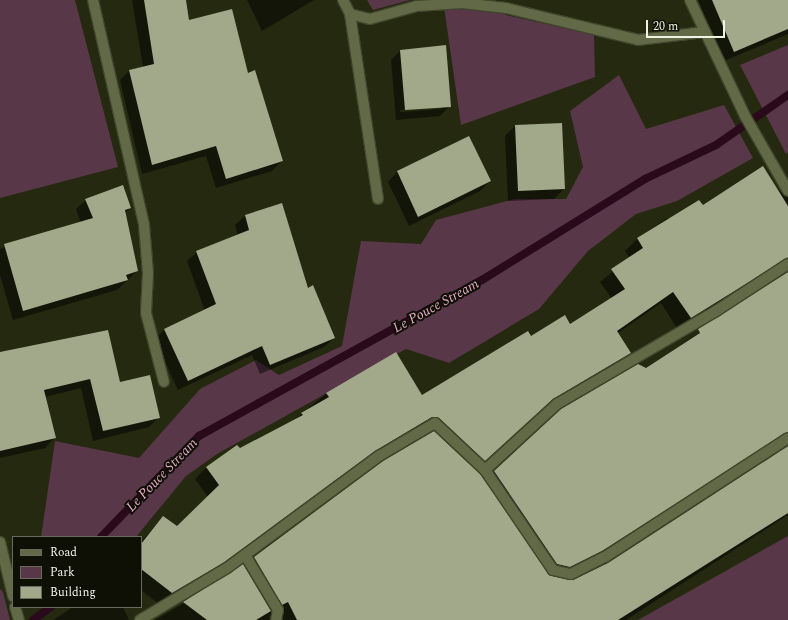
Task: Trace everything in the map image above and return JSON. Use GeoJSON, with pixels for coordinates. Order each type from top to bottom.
{"type":"FeatureCollection","features":[{"type":"Feature","properties":{"kind":"street"},"geometry":{"type":"LineString","coordinates":[[93,0],[144,225],[148,273],[146,313],[164,382]]}},
{"type":"Feature","properties":{"kind":"street"},"geometry":{"type":"LineString","coordinates":[[343,0],[350,14],[378,199]]}},
{"type":"Feature","properties":{"kind":"street"},"geometry":{"type":"LineString","coordinates":[[690,0],[745,116],[788,191]]}},
{"type":"Feature","properties":{"kind":"street"},"geometry":{"type":"LineString","coordinates":[[350,14],[370,19],[417,6],[462,3],[506,8],[638,40],[705,32]]}},
{"type":"Feature","properties":{"kind":"street"},"geometry":{"type":"LineString","coordinates":[[484,470],[557,404],[716,311],[788,264]]}},
{"type":"Feature","properties":{"kind":"street"},"geometry":{"type":"LineString","coordinates":[[140,620],[176,602],[245,555],[379,456],[435,423],[484,470],[553,570],[571,574],[604,557],[788,438]]}},
{"type":"Feature","properties":{"kind":"street"},"geometry":{"type":"LineString","coordinates":[[0,542],[12,592]]}},
{"type":"Feature","properties":{"kind":"street"},"geometry":{"type":"LineString","coordinates":[[245,555],[278,610],[276,620]]}},
{"type":"Feature","properties":{"kind":"street"},"geometry":{"type":"LineString","coordinates":[[16,608],[19,620]]}},
{"type":"Feature","properties":{"kind":"green space"},"geometry":{"type":"Polygon","coordinates":[[[0,0],[75,0],[118,167],[0,198],[0,0]]]}},
{"type":"Feature","properties":{"kind":"green space"},"geometry":{"type":"Polygon","coordinates":[[[367,0],[410,0],[373,10],[367,0]]]}},
{"type":"Feature","properties":{"kind":"green space"},"geometry":{"type":"Polygon","coordinates":[[[443,0],[488,0],[506,15],[594,35],[595,77],[461,125],[443,0]]]}},
{"type":"Feature","properties":{"kind":"green space"},"geometry":{"type":"Polygon","coordinates":[[[788,45],[788,152],[786,154],[740,65],[788,45]]]}},
{"type":"Feature","properties":{"kind":"green space"},"geometry":{"type":"Polygon","coordinates":[[[619,75],[646,129],[724,105],[753,158],[677,201],[636,214],[588,251],[539,309],[449,363],[406,349],[217,454],[186,476],[137,536],[41,536],[55,441],[139,458],[200,389],[256,360],[279,375],[342,346],[361,241],[421,244],[436,220],[515,199],[566,199],[583,167],[570,111],[619,75]]]}},
{"type":"Feature","properties":{"kind":"green space"},"geometry":{"type":"Polygon","coordinates":[[[788,536],[788,620],[638,620],[788,536]]]}},
{"type":"Feature","properties":{"kind":"green space"},"geometry":{"type":"Polygon","coordinates":[[[0,589],[3,592],[10,620],[0,620],[0,589]]]}},
{"type":"Feature","properties":{"kind":"building"},"geometry":{"type":"Polygon","coordinates":[[[144,0],[186,0],[189,20],[232,9],[248,73],[255,70],[283,161],[226,179],[216,146],[152,165],[129,70],[154,64],[144,0]]]}},
{"type":"Feature","properties":{"kind":"building"},"geometry":{"type":"Polygon","coordinates":[[[712,0],[788,0],[788,29],[734,52],[712,0]]]}},
{"type":"Feature","properties":{"kind":"building"},"geometry":{"type":"Polygon","coordinates":[[[446,45],[451,107],[405,110],[400,50],[446,45]]]}},
{"type":"Feature","properties":{"kind":"building"},"geometry":{"type":"Polygon","coordinates":[[[562,123],[565,189],[518,191],[515,125],[562,123]]]}},
{"type":"Feature","properties":{"kind":"building"},"geometry":{"type":"Polygon","coordinates":[[[469,136],[491,181],[418,217],[397,171],[469,136]]]}},
{"type":"Feature","properties":{"kind":"building"},"geometry":{"type":"Polygon","coordinates":[[[763,166],[788,206],[788,258],[691,318],[673,292],[617,331],[631,353],[553,399],[485,461],[439,418],[432,417],[375,451],[223,563],[172,593],[142,570],[142,543],[163,516],[177,526],[219,485],[206,467],[237,445],[240,448],[303,415],[301,413],[329,397],[326,393],[396,352],[422,395],[528,331],[531,336],[565,315],[570,324],[625,289],[611,269],[643,248],[637,238],[699,200],[703,205],[763,166]]]}},
{"type":"Feature","properties":{"kind":"building"},"geometry":{"type":"Polygon","coordinates":[[[123,185],[131,208],[125,210],[138,271],[126,275],[128,280],[23,311],[4,244],[93,218],[85,199],[123,185]]]}},
{"type":"Feature","properties":{"kind":"building"},"geometry":{"type":"Polygon","coordinates":[[[282,203],[308,288],[313,285],[335,338],[270,365],[262,346],[188,381],[164,329],[216,304],[196,251],[249,230],[245,215],[282,203]]]}},
{"type":"Feature","properties":{"kind":"building"},"geometry":{"type":"Polygon","coordinates":[[[788,272],[788,432],[602,551],[570,567],[557,564],[494,471],[561,409],[638,364],[646,368],[700,333],[698,329],[788,272]]]}},
{"type":"Feature","properties":{"kind":"building"},"geometry":{"type":"Polygon","coordinates":[[[108,330],[120,382],[150,375],[160,418],[103,431],[90,379],[44,390],[56,438],[0,451],[0,352],[108,330]]]}},
{"type":"Feature","properties":{"kind":"building"},"geometry":{"type":"Polygon","coordinates":[[[434,431],[480,474],[552,576],[573,580],[608,563],[788,446],[788,513],[618,620],[297,620],[288,602],[282,605],[254,557],[383,461],[434,431]]]}},
{"type":"Feature","properties":{"kind":"building"},"geometry":{"type":"Polygon","coordinates":[[[243,564],[271,611],[256,620],[207,620],[183,602],[243,564]]]}},
{"type":"Feature","properties":{"kind":"waterway","name":"Le Pouce Stream"},"geometry":{"type":"LineString","coordinates":[[102,536],[199,436],[482,280],[645,179],[716,145],[788,95]]}},
{"type":"Feature","properties":{"kind":"waterway","name":"Le Pouce Stream"},"geometry":{"type":"LineString","coordinates":[[33,620],[50,608]]}}]}
